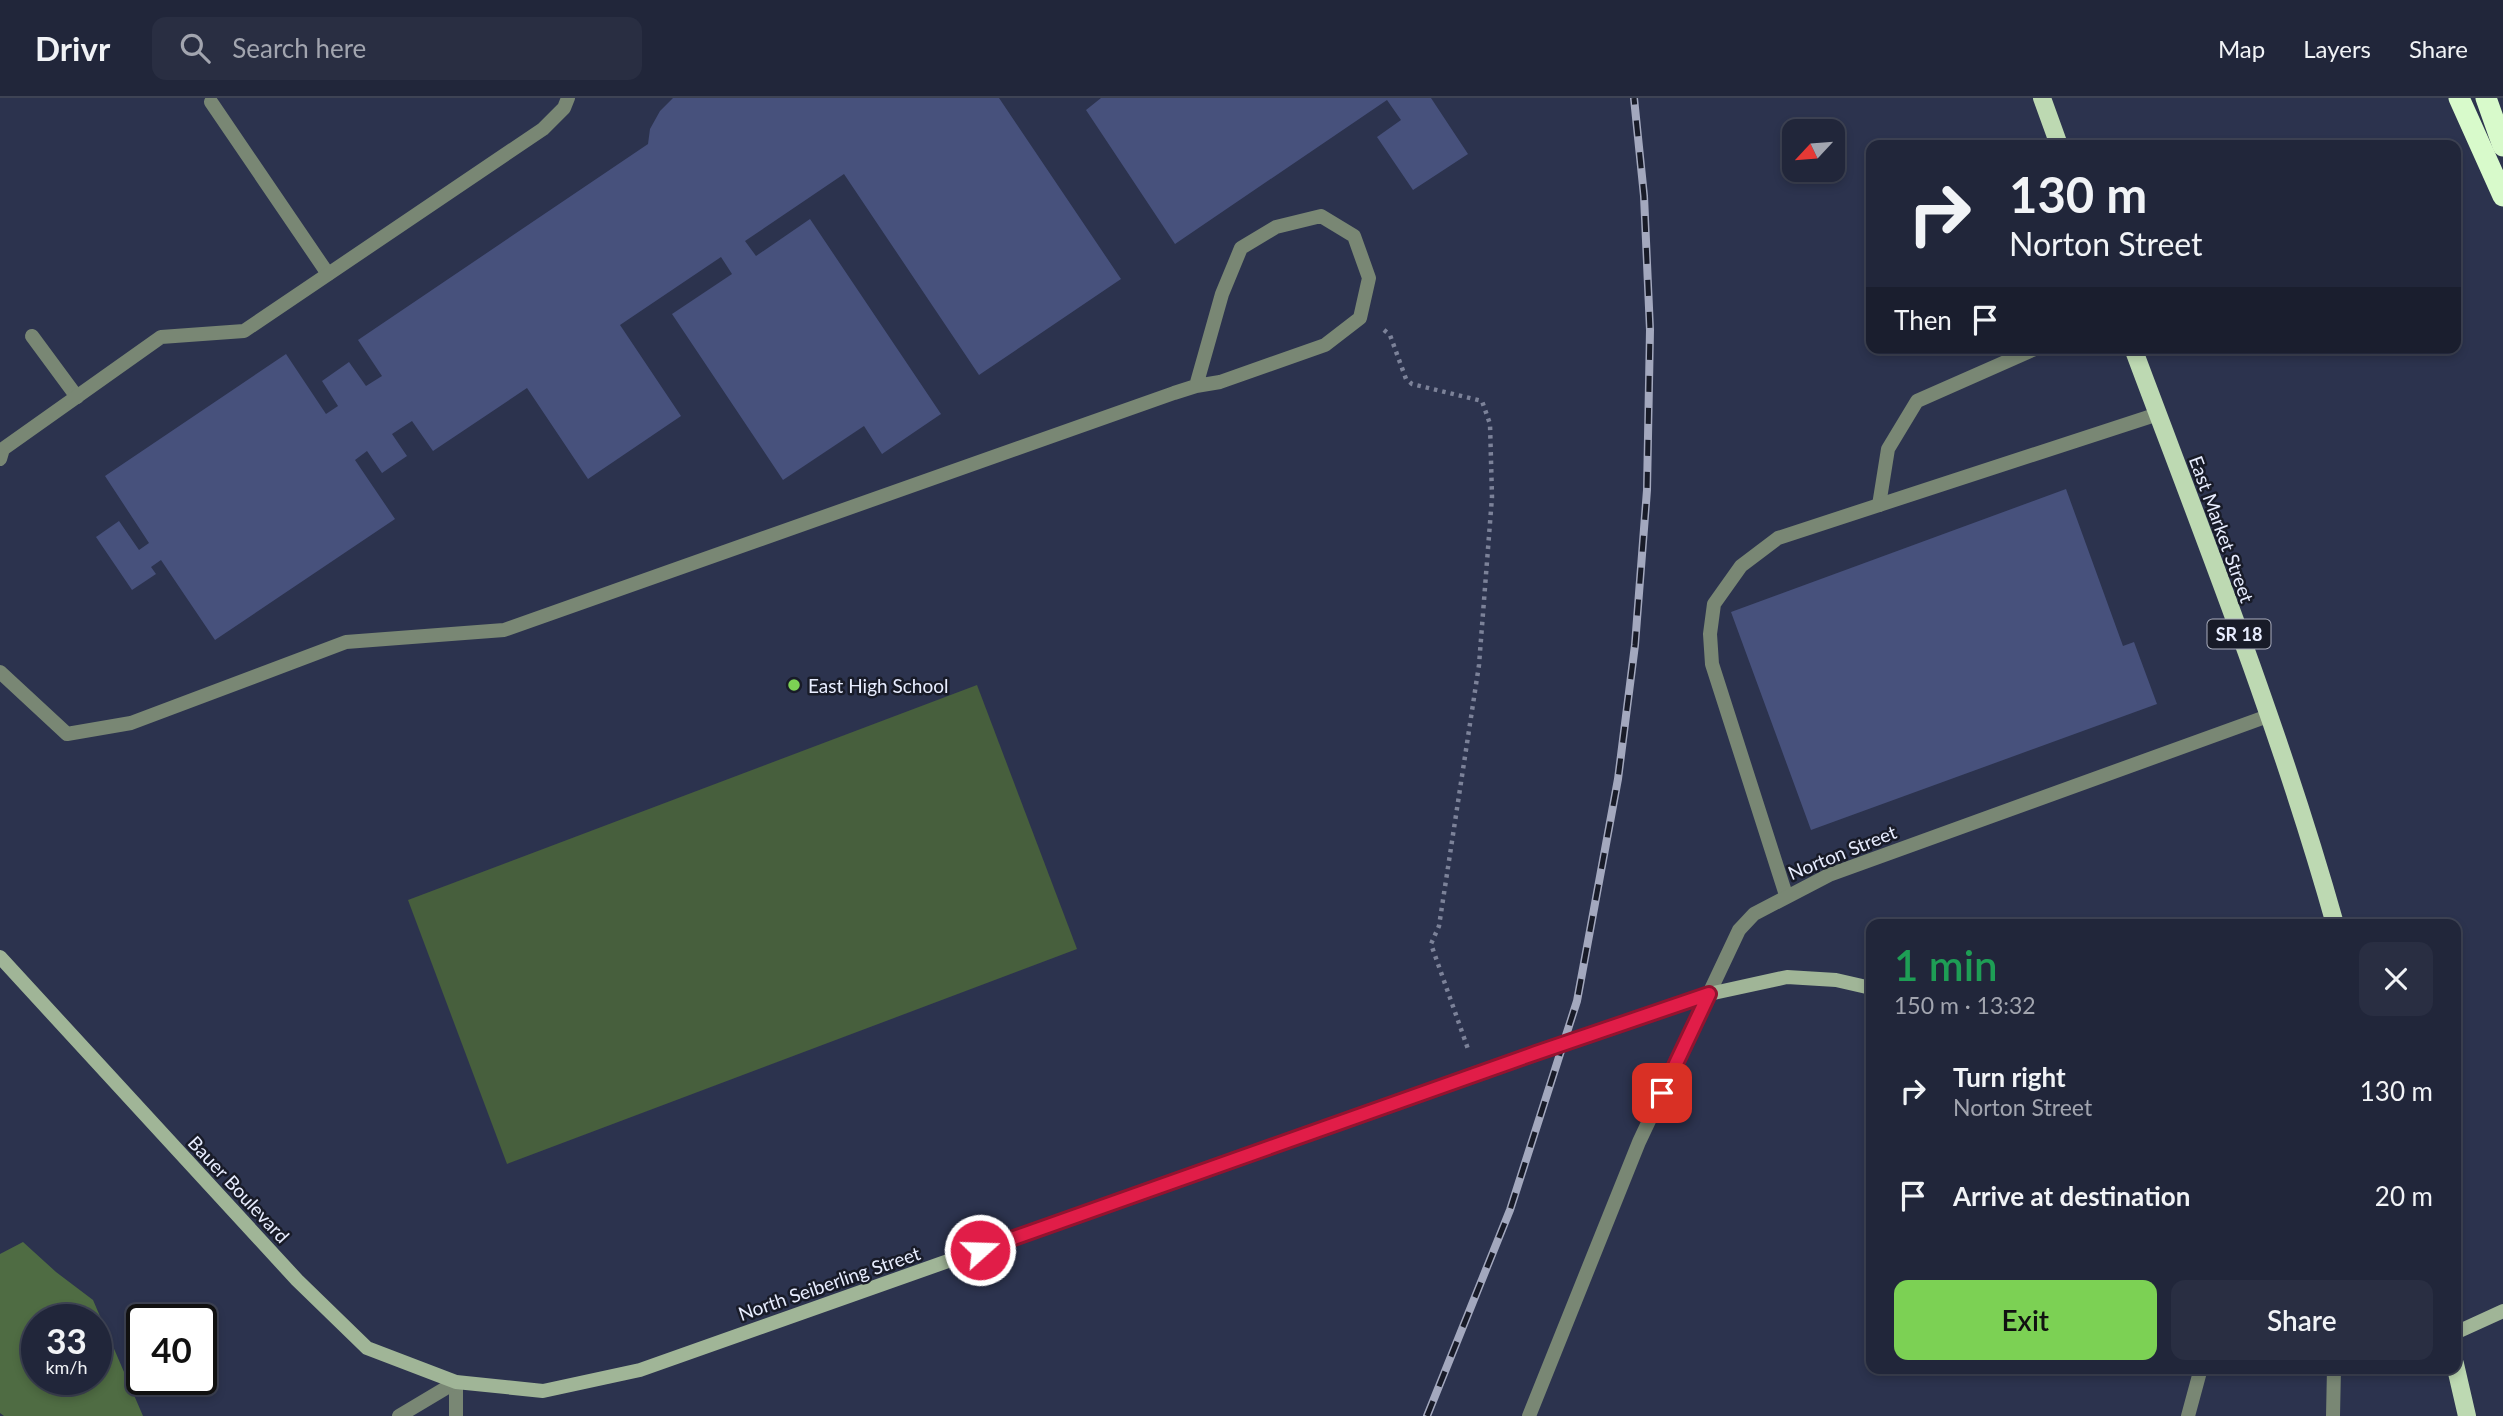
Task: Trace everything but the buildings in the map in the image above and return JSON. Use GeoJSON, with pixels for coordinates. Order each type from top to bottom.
{"type":"FeatureCollection","features":[{"type":"Feature","properties":{"kind":"highway"},"geometry":{"type":"LineString","coordinates":[[2459,98],[2503,196]]}},
{"type":"Feature","properties":{"kind":"highway"},"geometry":{"type":"LineString","coordinates":[[2486,98],[2503,146]]}},
{"type":"Feature","properties":{"kind":"main road"},"geometry":{"type":"LineString","coordinates":[[2042,98],[2057,140]]}},
{"type":"Feature","properties":{"kind":"main road","name":"East Market Street"},"geometry":{"type":"LineString","coordinates":[[2135,354],[2269,716],[2334,919]]}},
{"type":"Feature","properties":{"kind":"main road"},"geometry":{"type":"LineString","coordinates":[[2457,1374],[2467,1416]]}},
{"type":"Feature","properties":{"kind":"street"},"geometry":{"type":"LineString","coordinates":[[0,459],[3,449],[161,337],[244,331],[543,129],[564,108],[568,98]]}},
{"type":"Feature","properties":{"kind":"street"},"geometry":{"type":"LineString","coordinates":[[211,102],[328,274]]}},
{"type":"Feature","properties":{"kind":"street"},"geometry":{"type":"LineString","coordinates":[[0,672],[67,734],[131,723],[346,642],[504,630],[1196,386],[1220,382],[1325,345],[1360,318],[1369,278],[1354,236],[1321,216],[1276,227],[1241,248],[1222,294],[1196,386]]}},
{"type":"Feature","properties":{"kind":"street"},"geometry":{"type":"LineString","coordinates":[[32,336],[77,397]]}},
{"type":"Feature","properties":{"kind":"street"},"geometry":{"type":"LineString","coordinates":[[1879,505],[1888,449],[1917,401],[2024,354]]}},
{"type":"Feature","properties":{"kind":"street"},"geometry":{"type":"LineString","coordinates":[[1787,895],[1712,664],[1710,634],[1714,604],[1741,566],[1778,538],[2158,414]]}},
{"type":"Feature","properties":{"kind":"street","name":"Norton Street"},"geometry":{"type":"LineString","coordinates":[[1529,1416],[1639,1142],[1739,930],[1754,914],[1787,895],[1854,865],[2269,716]]}},
{"type":"Feature","properties":{"kind":"street","name":"Bauer Boulevard"},"geometry":{"type":"LineString","coordinates":[[0,957],[297,1280],[367,1348],[456,1382]]}},
{"type":"Feature","properties":{"kind":"street","name":"North Seiberling Street"},"geometry":{"type":"LineString","coordinates":[[456,1382],[543,1391],[640,1370],[1709,994],[1787,977],[1836,980],[1866,987]]}},
{"type":"Feature","properties":{"kind":"street"},"geometry":{"type":"LineString","coordinates":[[2461,1330],[2503,1311]]}},
{"type":"Feature","properties":{"kind":"street"},"geometry":{"type":"LineString","coordinates":[[2188,1416],[2199,1374]]}},
{"type":"Feature","properties":{"kind":"street"},"geometry":{"type":"LineString","coordinates":[[2333,1416],[2334,1374]]}},
{"type":"Feature","properties":{"kind":"street"},"geometry":{"type":"LineString","coordinates":[[399,1416],[456,1382]]}},
{"type":"Feature","properties":{"kind":"street"},"geometry":{"type":"LineString","coordinates":[[456,1382],[456,1416]]}},
{"type":"Feature","properties":{"kind":"path"},"geometry":{"type":"LineString","coordinates":[[1398,358],[1406,379],[1412,384],[1482,401],[1490,424],[1492,497],[1479,665],[1439,926],[1431,944],[1477,1074]]}},
{"type":"Feature","properties":{"kind":"green space"},"geometry":{"type":"Polygon","coordinates":[[[977,685],[1077,949],[507,1164],[408,900],[977,685]]]}},
{"type":"Feature","properties":{"kind":"green space"},"geometry":{"type":"Polygon","coordinates":[[[23,1242],[95,1304],[21,1304],[21,1395],[112,1395],[112,1344],[126,1377],[126,1395],[134,1395],[143,1416],[4,1416],[0,1413],[0,1254],[23,1242]]]}},
{"type":"Feature","properties":{"kind":"railway"},"geometry":{"type":"LineString","coordinates":[[1427,1416],[1510,1210],[1577,1001],[1618,779],[1635,645],[1647,490],[1650,330],[1644,196],[1634,98]]}},
{"type":"Feature","properties":{"kind":"place","name":"East High School"},"geometry":{"type":"Point","coordinates":[794,685]}},
{"type":"Feature","properties":{"kind":"route"},"geometry":{"type":"LineString","coordinates":[[980,1250],[1709,994],[1662,1093]]}}]}
